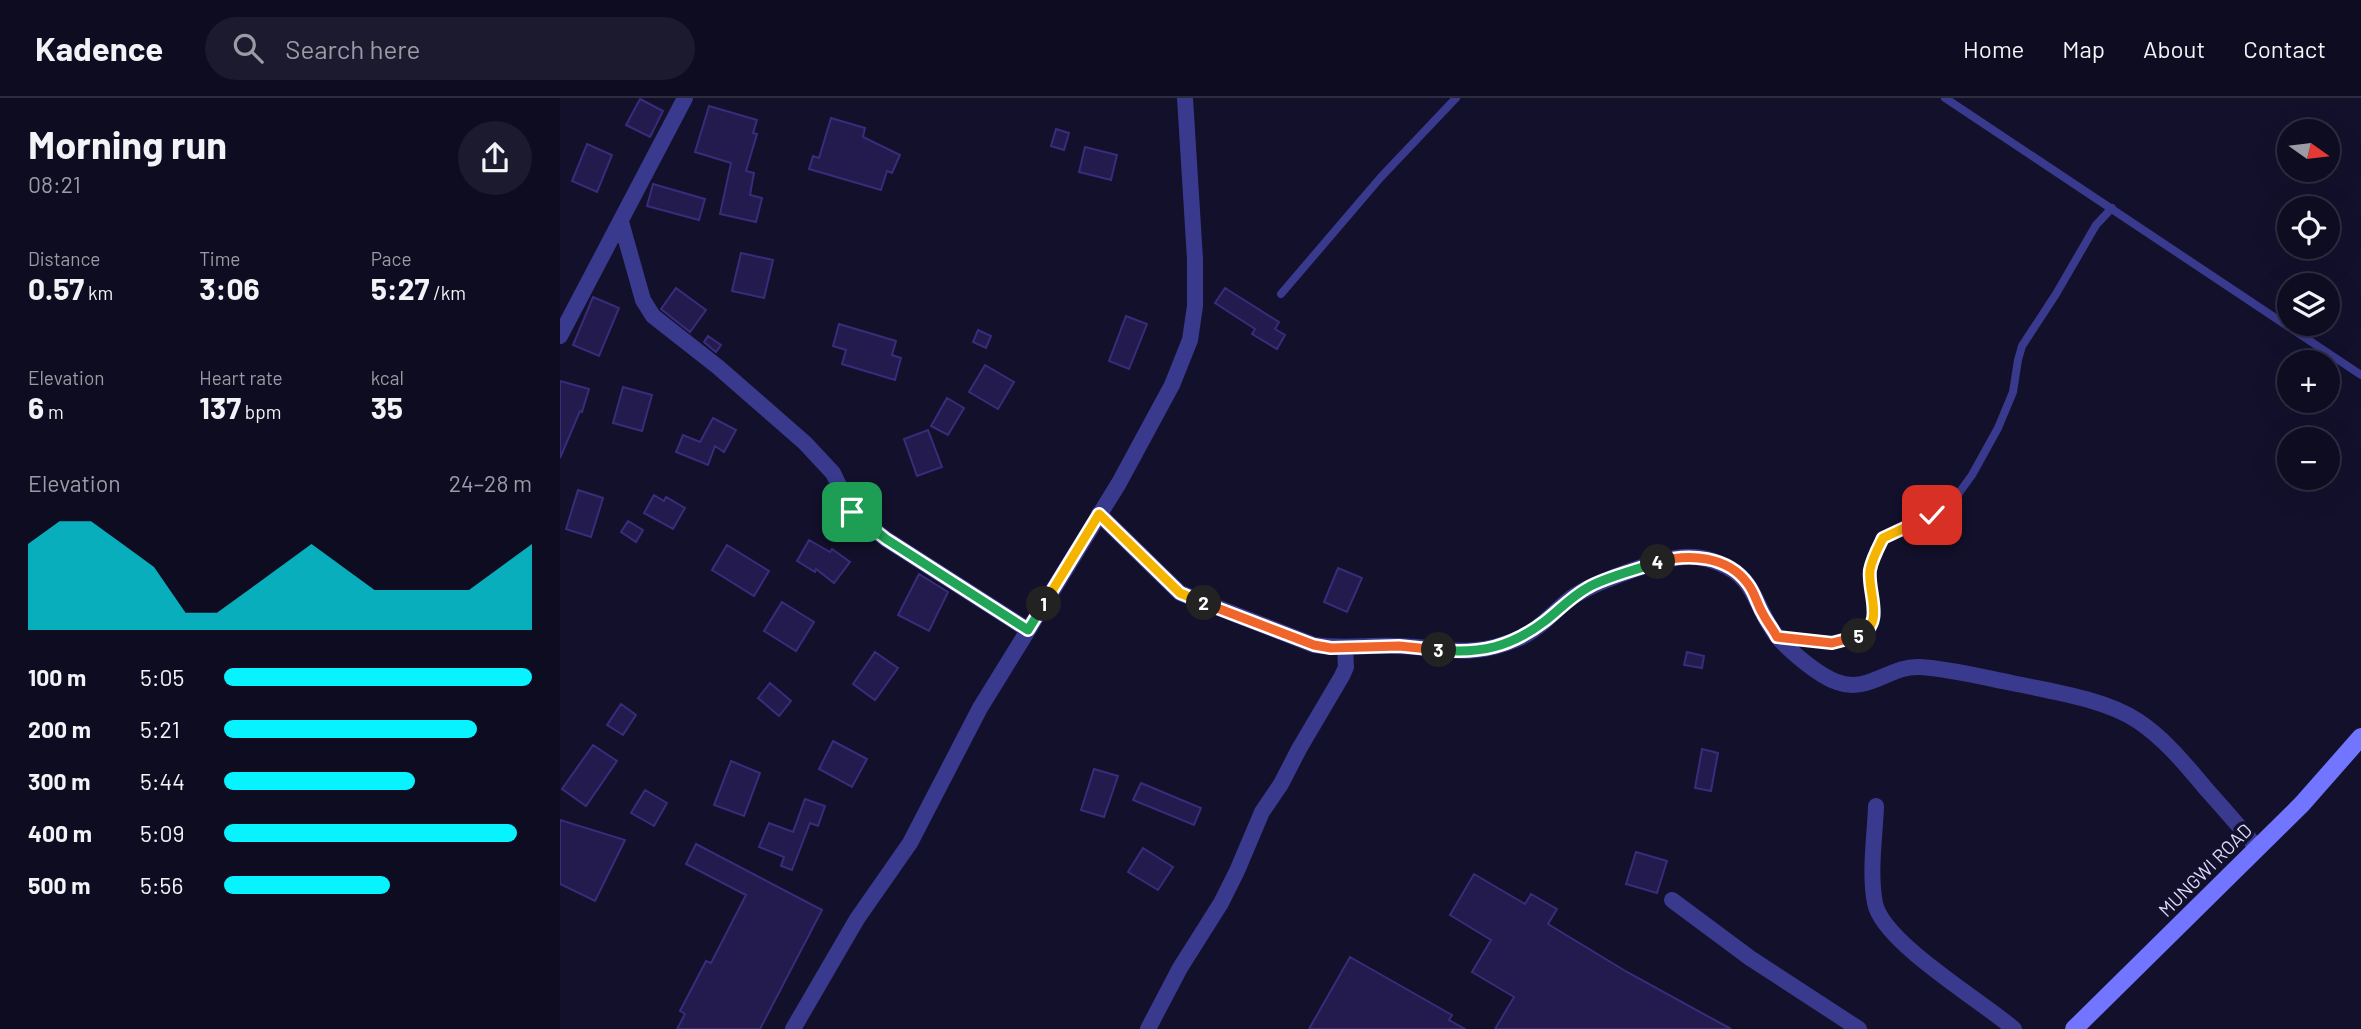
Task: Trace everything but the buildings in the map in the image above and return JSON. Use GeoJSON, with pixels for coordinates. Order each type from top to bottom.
{"type":"FeatureCollection","features":[{"type":"Feature","properties":{"kind":"street"},"geometry":{"type":"LineString","coordinates":[[560,336],[685,98]]}},
{"type":"Feature","properties":{"kind":"street"},"geometry":{"type":"LineString","coordinates":[[793,1029],[858,919],[909,843],[972,723],[1099,514],[1172,385],[1194,322],[1195,259],[1185,98]]}},
{"type":"Feature","properties":{"kind":"street"},"geometry":{"type":"LineString","coordinates":[[621,222],[643,300],[653,316],[718,367],[805,443],[833,474],[852,512],[886,539],[1028,630]]}},
{"type":"Feature","properties":{"kind":"street"},"geometry":{"type":"LineString","coordinates":[[1099,514],[1180,593],[1314,645],[1483,651],[1522,637],[1590,586],[1661,561],[1685,557],[1712,560],[1736,570],[1750,586],[1777,637],[1820,673],[1836,682],[1851,686],[1870,683],[1908,667],[1919,667],[1960,672],[2047,690],[2121,711],[2147,727],[2177,755],[2257,848]]}},
{"type":"Feature","properties":{"kind":"street"},"geometry":{"type":"LineString","coordinates":[[1148,1029],[1180,968],[1221,902],[1262,812],[1282,784],[1299,749],[1342,676],[1346,667],[1345,647]]}},
{"type":"Feature","properties":{"kind":"street","name":"MUNGWI ROAD"},"geometry":{"type":"LineString","coordinates":[[2074,1029],[2302,804],[2361,737]]}},
{"type":"Feature","properties":{"kind":"street"},"geometry":{"type":"LineString","coordinates":[[1876,806],[1874,903],[1881,922],[1903,944],[2014,1029]]}},
{"type":"Feature","properties":{"kind":"street"},"geometry":{"type":"LineString","coordinates":[[1672,900],[1751,958],[1859,1029]]}},
{"type":"Feature","properties":{"kind":"lane"},"geometry":{"type":"LineString","coordinates":[[1281,294],[1381,177],[1456,98]]}},
{"type":"Feature","properties":{"kind":"lane"},"geometry":{"type":"LineString","coordinates":[[1945,98],[2361,375]]}},
{"type":"Feature","properties":{"kind":"lane"},"geometry":{"type":"LineString","coordinates":[[1777,637],[1832,643],[1854,639],[1871,628],[1874,603],[1870,573],[1883,538],[1951,504],[1972,475],[1998,428],[2013,392],[2022,345],[2056,294],[2096,225],[2112,208]]}},
{"type":"Feature","properties":{"kind":"route"},"geometry":{"type":"LineString","coordinates":[[852,512],[886,539],[1028,630],[1099,514],[1180,593],[1265,627],[1314,645],[1331,648],[1399,646],[1462,652],[1483,651],[1522,637],[1590,586],[1661,561],[1685,557],[1712,560],[1736,570],[1750,586],[1777,637],[1832,643],[1854,639],[1871,628],[1874,618],[1870,573],[1883,538],[1932,515]]}}]}
